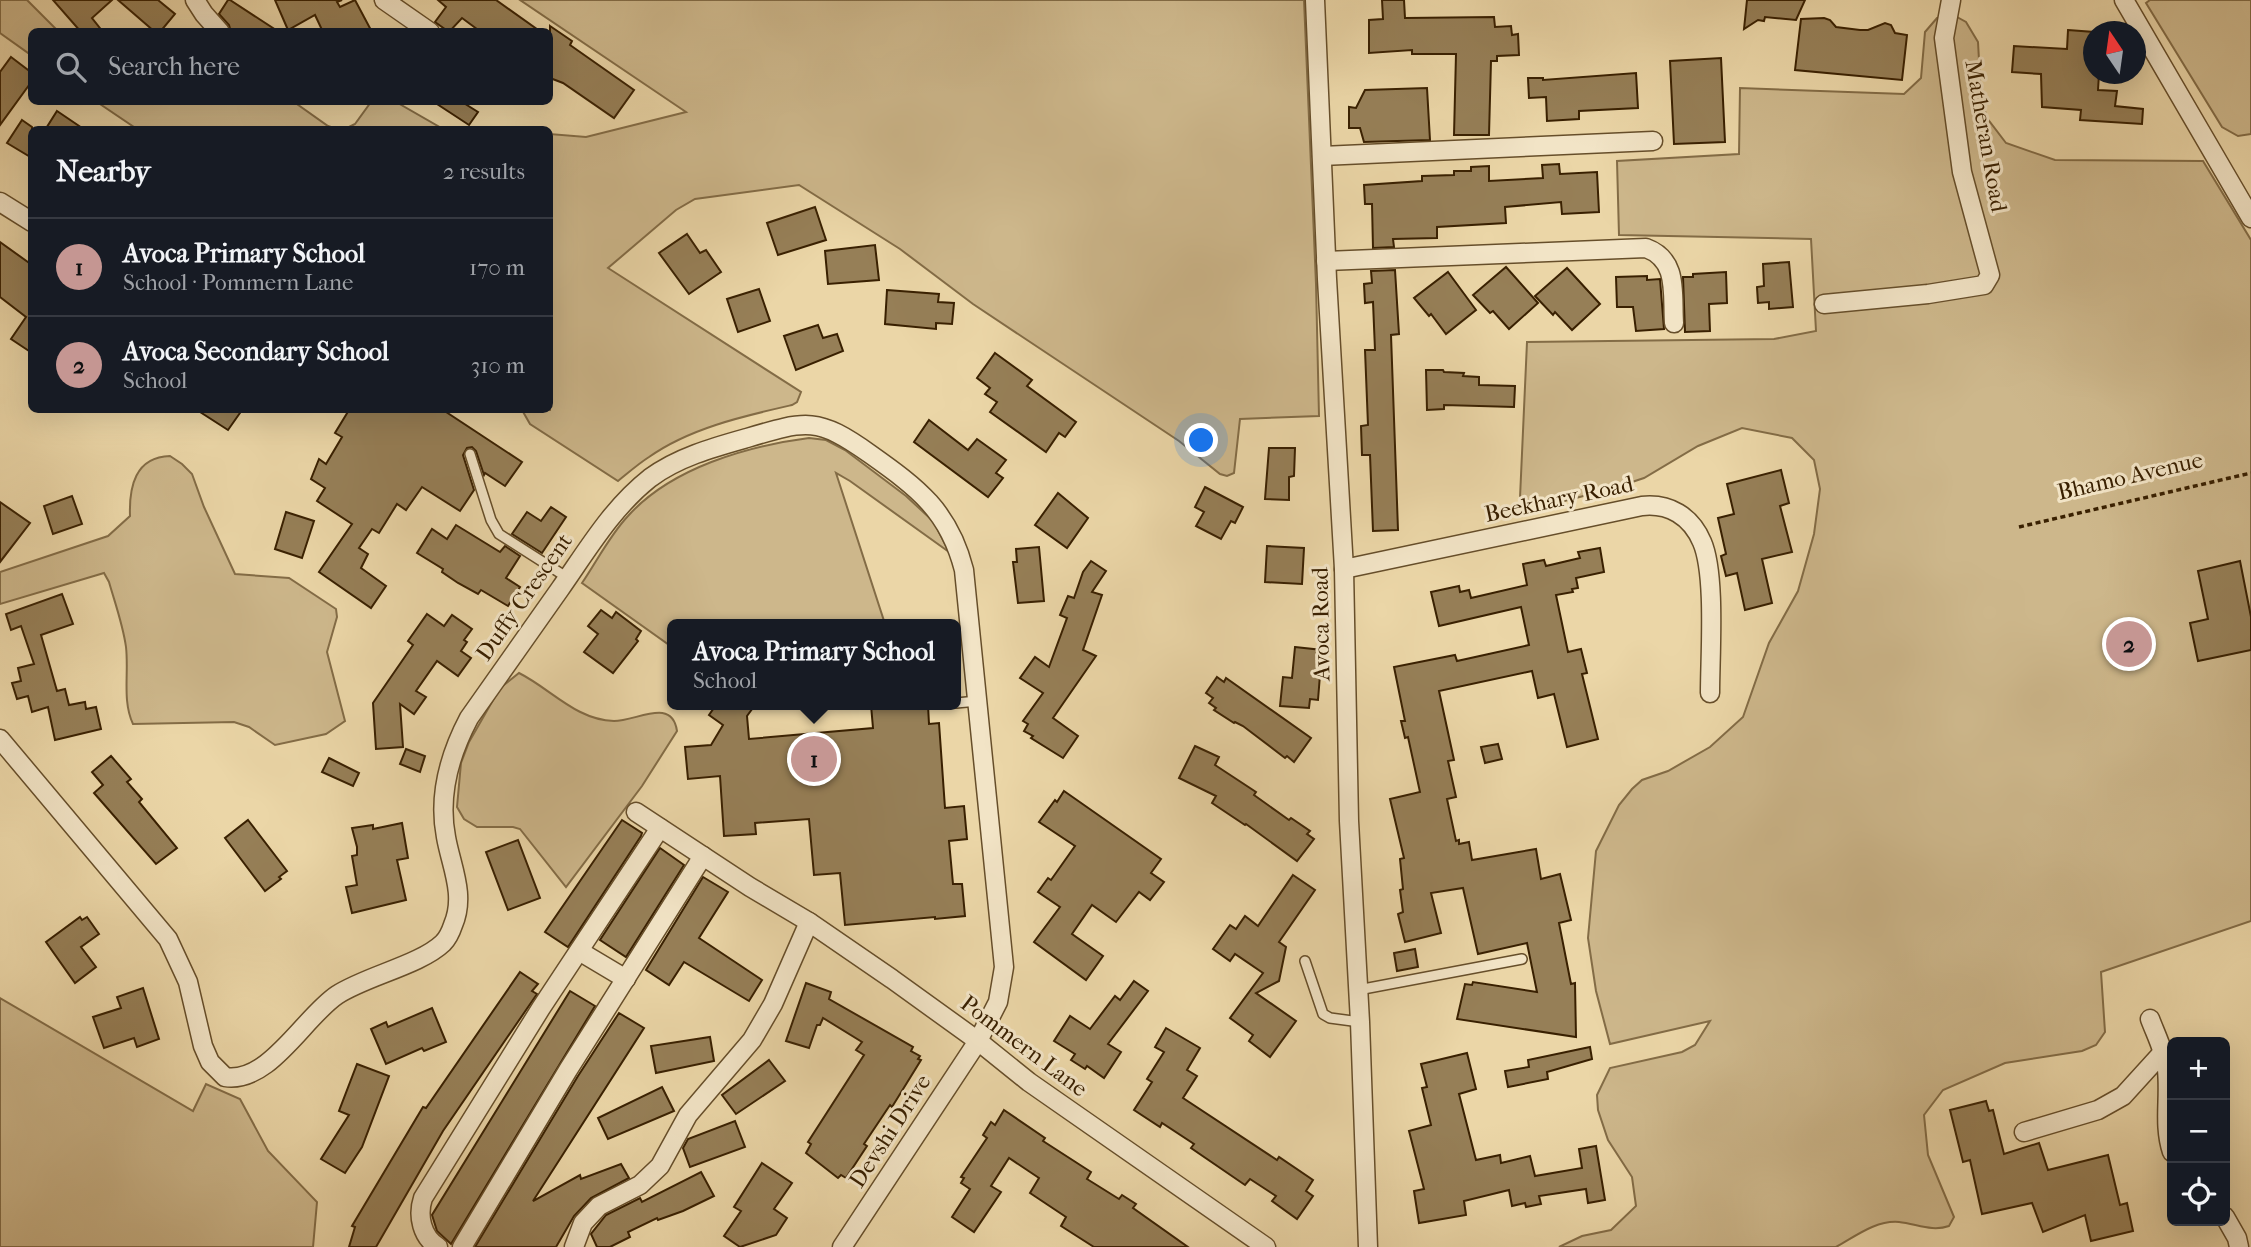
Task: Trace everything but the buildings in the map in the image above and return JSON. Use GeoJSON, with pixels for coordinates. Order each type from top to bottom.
{"type":"FeatureCollection","features":[{"type":"Feature","properties":{"kind":"street"},"geometry":{"type":"LineString","coordinates":[[195,0],[216,28]]}},
{"type":"Feature","properties":{"kind":"street"},"geometry":{"type":"LineString","coordinates":[[384,0],[424,28]]}},
{"type":"Feature","properties":{"kind":"street","name":"Avoca Road"},"geometry":{"type":"LineString","coordinates":[[1315,0],[1326,261],[1344,569],[1349,821],[1359,990],[1368,1247]]}},
{"type":"Feature","properties":{"kind":"street","name":"Matheran Road"},"geometry":{"type":"LineString","coordinates":[[1824,304],[1928,295],[1984,285],[1990,275],[1960,158],[1944,38],[1951,0]]}},
{"type":"Feature","properties":{"kind":"street"},"geometry":{"type":"LineString","coordinates":[[2124,0],[2251,218]]}},
{"type":"Feature","properties":{"kind":"street"},"geometry":{"type":"LineString","coordinates":[[1322,156],[1653,141]]}},
{"type":"Feature","properties":{"kind":"street"},"geometry":{"type":"LineString","coordinates":[[0,202],[28,220]]}},
{"type":"Feature","properties":{"kind":"street"},"geometry":{"type":"LineString","coordinates":[[1326,261],[1646,248],[1660,254],[1669,265],[1674,323]]}},
{"type":"Feature","properties":{"kind":"street","name":"Duffy Crescent"},"geometry":{"type":"LineString","coordinates":[[0,739],[168,939],[188,982],[203,1046],[210,1062],[225,1077],[243,1077],[255,1073],[335,996],[423,956],[443,943],[459,906],[445,834],[444,794],[457,740],[469,718],[613,512],[651,478],[675,463],[724,444],[792,425],[813,424],[831,430],[885,465],[923,496],[946,522],[957,543],[964,570],[1004,967],[998,1002],[978,1041]]}},
{"type":"Feature","properties":{"kind":"street","name":"Beekhary Road"},"geometry":{"type":"LineString","coordinates":[[1344,569],[1642,506],[1670,508],[1690,524],[1704,545],[1710,612],[1710,693]]}},
{"type":"Feature","properties":{"kind":"street","name":"Pommern Lane"},"geometry":{"type":"LineString","coordinates":[[636,812],[750,887],[809,922],[978,1041],[1029,1082],[1266,1247]]}},
{"type":"Feature","properties":{"kind":"street"},"geometry":{"type":"LineString","coordinates":[[434,1246],[422,1224],[423,1198],[660,828]]}},
{"type":"Feature","properties":{"kind":"street"},"geometry":{"type":"LineString","coordinates":[[462,1247],[703,856]]}},
{"type":"Feature","properties":{"kind":"street"},"geometry":{"type":"LineString","coordinates":[[574,1247],[583,1223],[599,1206],[640,1185],[660,1166],[688,1115],[752,1040],[773,1004],[809,922]]}},
{"type":"Feature","properties":{"kind":"street"},"geometry":{"type":"LineString","coordinates":[[579,951],[626,979]]}},
{"type":"Feature","properties":{"kind":"street"},"geometry":{"type":"LineString","coordinates":[[2150,1018],[2163,1052],[2167,1072],[2167,1123]]}},
{"type":"Feature","properties":{"kind":"street","name":"Devshi Drive"},"geometry":{"type":"LineString","coordinates":[[842,1247],[978,1041]]}},
{"type":"Feature","properties":{"kind":"street"},"geometry":{"type":"LineString","coordinates":[[2024,1132],[2098,1110],[2123,1096],[2163,1052]]}},
{"type":"Feature","properties":{"kind":"street"},"geometry":{"type":"LineString","coordinates":[[2230,1226],[2239,1247]]}},
{"type":"Feature","properties":{"kind":"lane"},"geometry":{"type":"LineString","coordinates":[[470,454],[491,520],[499,534],[568,578]]}},
{"type":"Feature","properties":{"kind":"lane"},"geometry":{"type":"LineString","coordinates":[[961,703],[978,702]]}},
{"type":"Feature","properties":{"kind":"lane"},"geometry":{"type":"LineString","coordinates":[[1359,990],[1522,959]]}},
{"type":"Feature","properties":{"kind":"lane"},"geometry":{"type":"LineString","coordinates":[[1305,961],[1323,1014],[1330,1018],[1360,1022]]}},
{"type":"Feature","properties":{"kind":"path","name":"Bhamo Avenue"},"geometry":{"type":"LineString","coordinates":[[2019,527],[2251,473]]}},
{"type":"Feature","properties":{"kind":"shaded area"},"geometry":{"type":"Polygon","coordinates":[[[0,0],[27,0],[55,28],[28,28],[28,53],[0,33],[0,0]]]}},
{"type":"Feature","properties":{"kind":"shaded area"},"geometry":{"type":"Polygon","coordinates":[[[520,0],[1304,0],[1319,416],[1240,419],[1234,473],[1227,476],[1220,474],[1179,441],[973,304],[900,249],[799,185],[695,199],[676,210],[608,268],[801,392],[797,402],[792,405],[736,419],[682,438],[645,460],[618,481],[530,424],[524,413],[553,413],[553,134],[586,137],[686,112],[520,0]]]}},
{"type":"Feature","properties":{"kind":"shaded area"},"geometry":{"type":"Polygon","coordinates":[[[2150,0],[2251,0],[2251,134],[2238,136],[2222,127],[2146,3],[2150,0]]]}},
{"type":"Feature","properties":{"kind":"shaded area"},"geometry":{"type":"Polygon","coordinates":[[[1957,17],[1966,22],[1978,42],[1981,97],[1987,118],[2006,143],[2055,160],[2203,161],[2251,240],[2251,921],[2101,972],[2105,1032],[2096,1045],[2082,1051],[2005,1063],[1943,1090],[1924,1115],[1928,1155],[1954,1217],[1949,1226],[1937,1228],[1891,1222],[1866,1230],[1836,1247],[1559,1247],[1582,1236],[1611,1230],[1636,1206],[1632,1177],[1608,1140],[1598,1110],[1597,1095],[1610,1068],[1682,1052],[1695,1045],[1710,1021],[1610,1044],[1596,991],[1588,938],[1596,851],[1619,805],[1632,789],[1642,780],[1668,771],[1710,747],[1743,717],[1769,643],[1798,591],[1814,534],[1820,489],[1814,460],[1792,438],[1742,428],[1698,446],[1644,478],[1614,488],[1553,504],[1539,504],[1520,498],[1527,342],[1774,339],[1816,331],[1811,239],[1619,235],[1617,161],[1739,154],[1740,88],[1904,94],[1921,78],[1925,32],[1937,18],[1957,17]]]}},
{"type":"Feature","properties":{"kind":"shaded area"},"geometry":{"type":"Polygon","coordinates":[[[101,105],[298,105],[328,126],[133,126],[101,105]]]}},
{"type":"Feature","properties":{"kind":"shaded area"},"geometry":{"type":"Polygon","coordinates":[[[369,105],[401,105],[438,126],[351,126],[369,105]]]}},
{"type":"Feature","properties":{"kind":"shaded area"},"geometry":{"type":"Polygon","coordinates":[[[809,438],[826,440],[845,450],[906,496],[934,522],[949,552],[836,473],[883,619],[667,619],[667,643],[582,583],[621,523],[646,499],[666,485],[711,462],[809,438]]]}},
{"type":"Feature","properties":{"kind":"shaded area"},"geometry":{"type":"Polygon","coordinates":[[[170,456],[192,474],[235,574],[289,578],[336,609],[337,617],[327,652],[345,721],[326,734],[275,745],[249,727],[234,722],[133,724],[127,696],[125,639],[104,573],[0,604],[0,572],[108,536],[130,516],[133,485],[142,468],[158,458],[170,456]]]}},
{"type":"Feature","properties":{"kind":"shaded area"},"geometry":{"type":"Polygon","coordinates":[[[519,673],[564,703],[588,715],[614,721],[661,713],[674,721],[677,731],[642,786],[566,887],[520,829],[477,827],[464,819],[457,807],[461,763],[469,742],[500,688],[519,673]]]}},
{"type":"Feature","properties":{"kind":"shaded area"},"geometry":{"type":"Polygon","coordinates":[[[0,998],[193,1111],[206,1084],[240,1099],[268,1151],[317,1202],[313,1247],[0,1247],[0,998]]]}},
{"type":"Feature","properties":{"kind":"place","name":"Avoca Secondary School"},"geometry":{"type":"Point","coordinates":[2129,644]}},
{"type":"Feature","properties":{"kind":"place","name":"Avoca Primary School"},"geometry":{"type":"Point","coordinates":[814,759]}}]}
